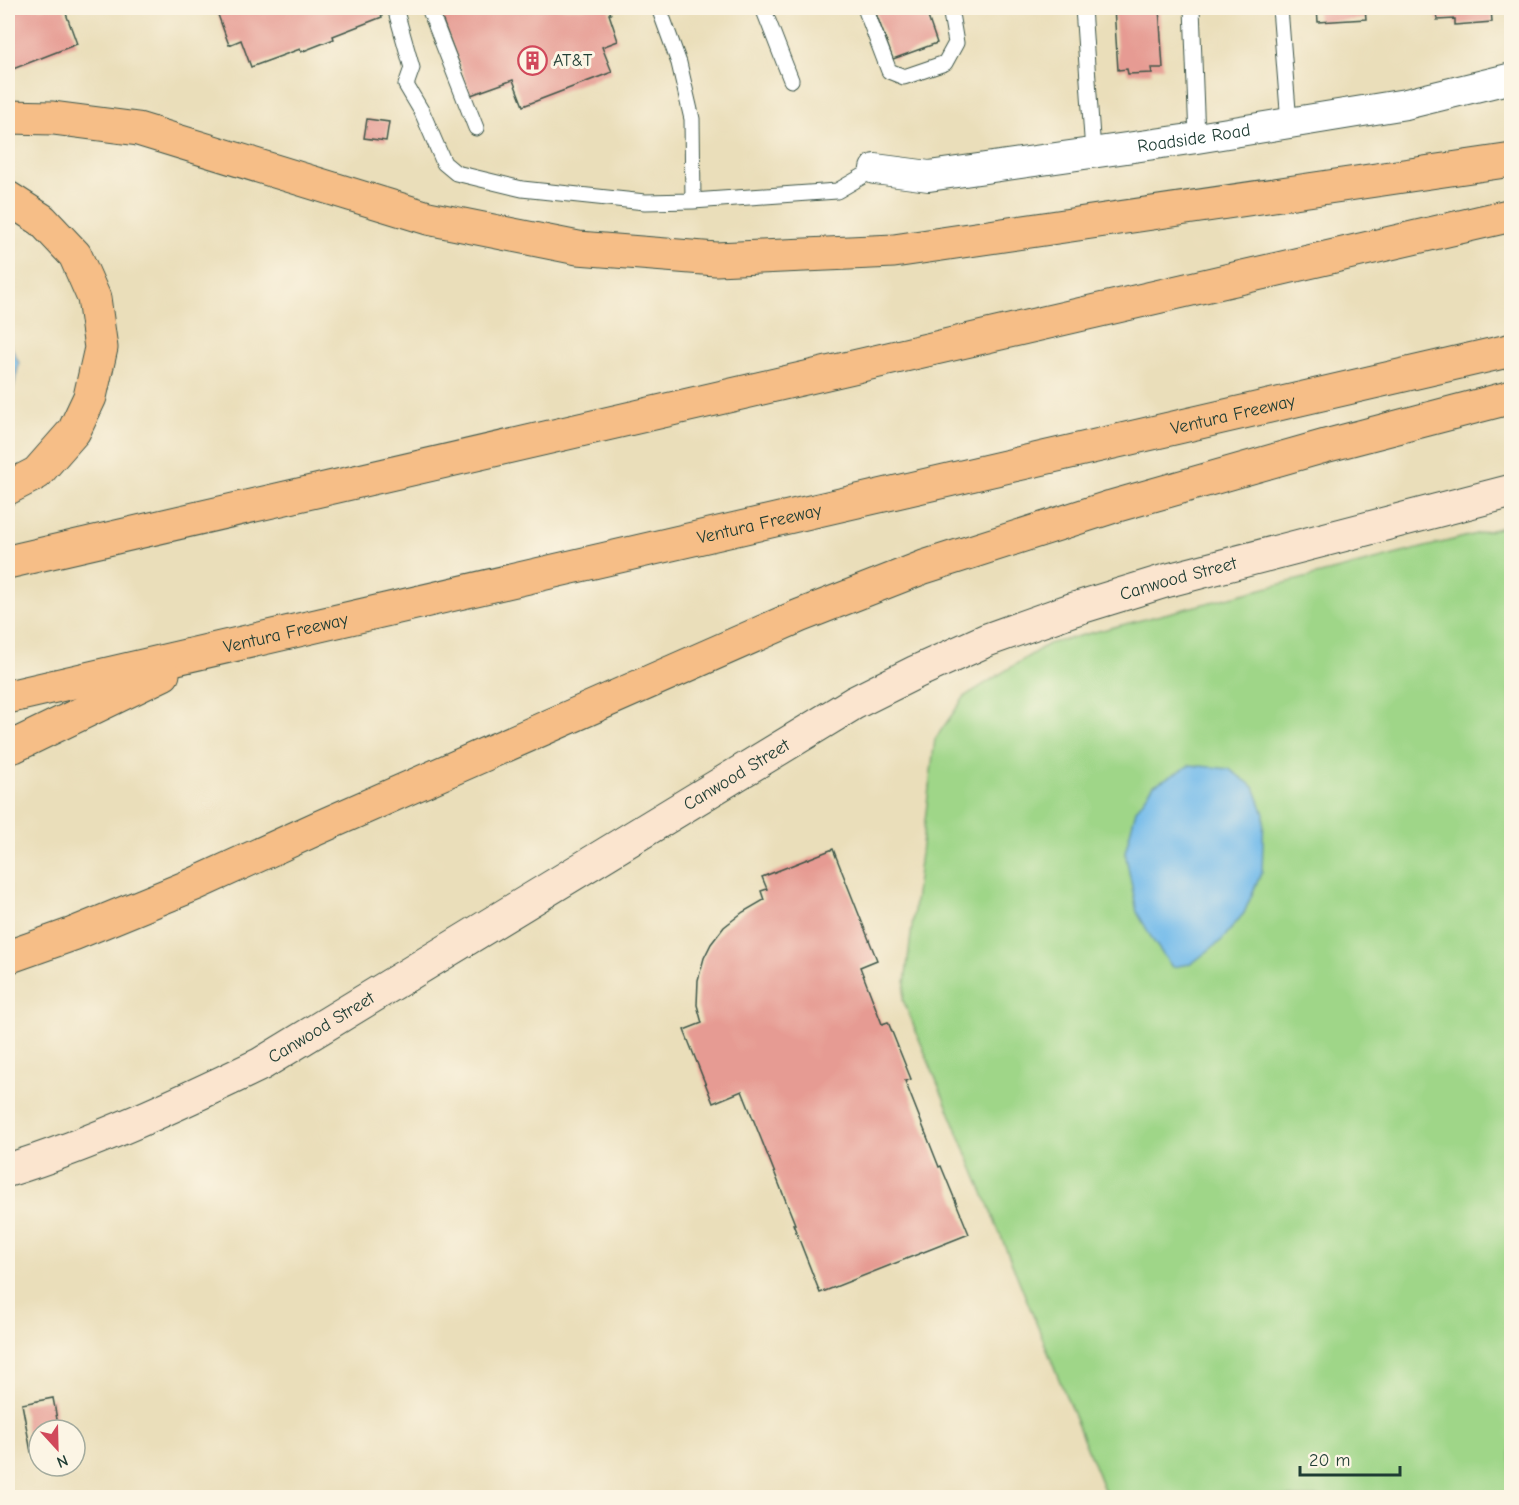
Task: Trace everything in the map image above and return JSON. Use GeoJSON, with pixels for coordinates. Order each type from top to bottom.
{"type":"FeatureCollection","features":[{"type":"Feature","properties":{"kind":"highway"},"geometry":{"type":"LineString","coordinates":[[8,117],[53,118],[138,129],[428,218],[567,246],[716,259],[894,251],[1512,160]]}},
{"type":"Feature","properties":{"kind":"highway"},"geometry":{"type":"LineString","coordinates":[[8,198],[42,220],[75,255],[94,298],[101,348],[90,397],[74,431],[37,473],[8,488]]}},
{"type":"Feature","properties":{"kind":"highway"},"geometry":{"type":"LineString","coordinates":[[8,562],[1512,215]]}},
{"type":"Feature","properties":{"kind":"highway","name":"Ventura Freeway"},"geometry":{"type":"LineString","coordinates":[[8,697],[1512,350]]}},
{"type":"Feature","properties":{"kind":"highway"},"geometry":{"type":"LineString","coordinates":[[8,957],[73,934],[195,884],[799,616],[924,567],[1111,507],[1325,446],[1512,398]]}},
{"type":"Feature","properties":{"kind":"highway"},"geometry":{"type":"LineString","coordinates":[[8,748],[218,648]]}},
{"type":"Feature","properties":{"kind":"street","name":"Roadside Road"},"geometry":{"type":"LineString","coordinates":[[875,169],[929,176],[1197,138],[1406,104],[1512,78]]}},
{"type":"Feature","properties":{"kind":"street","name":"Canwood Street"},"geometry":{"type":"LineString","coordinates":[[8,1170],[110,1133],[183,1102],[261,1064],[854,703],[977,644],[1071,610],[1166,581],[1512,491]]}},
{"type":"Feature","properties":{"kind":"lane"},"geometry":{"type":"LineString","coordinates":[[395,8],[412,68],[405,85],[422,112],[444,163],[456,173],[522,189],[645,202],[837,191],[875,169]]}},
{"type":"Feature","properties":{"kind":"lane"},"geometry":{"type":"LineString","coordinates":[[429,8],[476,128]]}},
{"type":"Feature","properties":{"kind":"lane"},"geometry":{"type":"LineString","coordinates":[[659,8],[679,63],[692,119],[693,201]]}},
{"type":"Feature","properties":{"kind":"lane"},"geometry":{"type":"LineString","coordinates":[[763,8],[791,80]]}},
{"type":"Feature","properties":{"kind":"lane"},"geometry":{"type":"LineString","coordinates":[[865,8],[889,71],[904,77],[945,63],[956,43],[950,8]]}},
{"type":"Feature","properties":{"kind":"lane"},"geometry":{"type":"LineString","coordinates":[[1083,8],[1093,152]]}},
{"type":"Feature","properties":{"kind":"lane"},"geometry":{"type":"LineString","coordinates":[[1192,8],[1197,138]]}},
{"type":"Feature","properties":{"kind":"lane"},"geometry":{"type":"LineString","coordinates":[[1280,8],[1289,123]]}},
{"type":"Feature","properties":{"kind":"green space"},"geometry":{"type":"Polygon","coordinates":[[[1511,525],[1511,1497],[1107,1497],[903,1000],[935,739],[965,696],[1048,644],[1511,525]]]}},
{"type":"Feature","properties":{"kind":"water"},"geometry":{"type":"Polygon","coordinates":[[[8,340],[19,363],[11,398],[8,400],[8,340]]]}},
{"type":"Feature","properties":{"kind":"water"},"geometry":{"type":"Polygon","coordinates":[[[1190,765],[1229,769],[1254,787],[1264,814],[1262,871],[1244,913],[1222,940],[1191,964],[1172,967],[1137,912],[1125,852],[1136,810],[1154,785],[1190,765]]]}},
{"type":"Feature","properties":{"kind":"building"},"geometry":{"type":"Polygon","coordinates":[[[8,8],[64,8],[77,44],[8,71],[8,8]]]}},
{"type":"Feature","properties":{"kind":"building"},"geometry":{"type":"Polygon","coordinates":[[[230,8],[379,8],[382,17],[333,36],[334,39],[301,52],[300,49],[251,67],[241,40],[229,45],[217,12],[230,8]]]}},
{"type":"Feature","properties":{"kind":"building","name":"AT&T"},"geometry":{"type":"Polygon","coordinates":[[[438,8],[608,8],[618,41],[602,47],[612,72],[523,106],[513,80],[471,95],[438,8]]]}},
{"type":"Feature","properties":{"kind":"building"},"geometry":{"type":"Polygon","coordinates":[[[874,8],[933,8],[934,11],[927,14],[937,43],[893,59],[874,8]]]}},
{"type":"Feature","properties":{"kind":"building"},"geometry":{"type":"Polygon","coordinates":[[[1114,8],[1159,8],[1163,68],[1151,68],[1152,73],[1128,74],[1127,69],[1118,70],[1114,8]]]}},
{"type":"Feature","properties":{"kind":"building"},"geometry":{"type":"Polygon","coordinates":[[[1317,8],[1365,8],[1366,19],[1318,22],[1317,8]]]}},
{"type":"Feature","properties":{"kind":"building"},"geometry":{"type":"Polygon","coordinates":[[[1436,8],[1491,8],[1492,22],[1455,25],[1455,19],[1437,20],[1436,8]]]}},
{"type":"Feature","properties":{"kind":"building"},"geometry":{"type":"Polygon","coordinates":[[[367,119],[389,122],[386,141],[364,138],[367,119]]]}},
{"type":"Feature","properties":{"kind":"building"},"geometry":{"type":"Polygon","coordinates":[[[833,849],[877,960],[860,967],[882,1024],[888,1022],[911,1079],[905,1081],[939,1167],[941,1166],[969,1234],[820,1293],[742,1091],[713,1103],[684,1030],[702,1023],[697,1005],[698,980],[704,958],[711,944],[724,927],[743,912],[764,900],[761,891],[767,889],[762,877],[833,849]]]}},
{"type":"Feature","properties":{"kind":"building"},"geometry":{"type":"Polygon","coordinates":[[[53,1398],[57,1418],[27,1418],[27,1431],[22,1404],[53,1398]]]}},
{"type":"Feature","properties":{"kind":"place","name":"AT&T"},"geometry":{"type":"Point","coordinates":[532,60]}}]}
